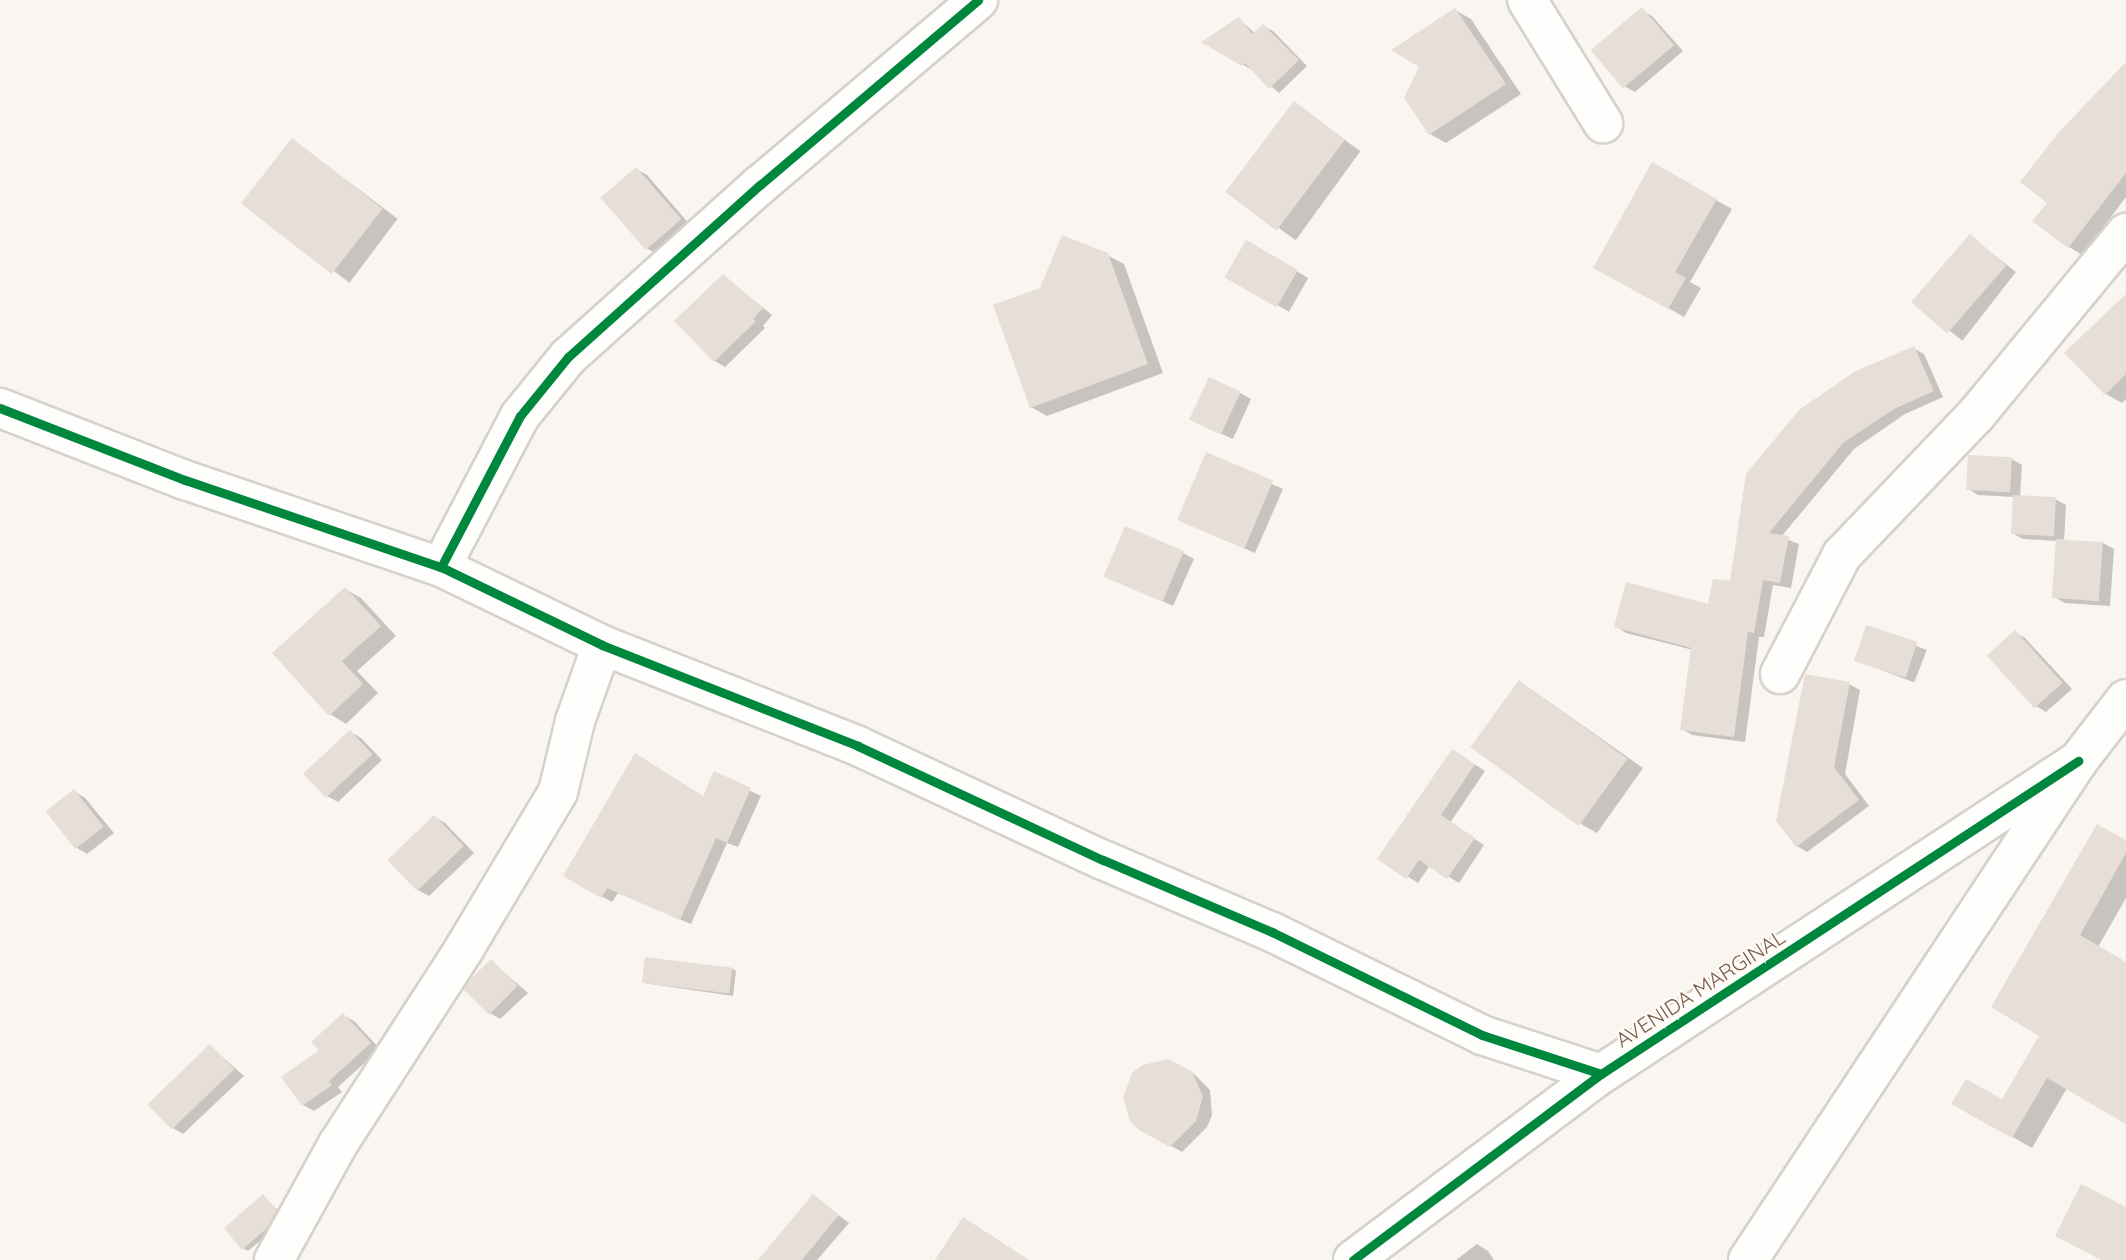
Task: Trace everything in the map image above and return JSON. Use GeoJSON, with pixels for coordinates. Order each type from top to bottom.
{"type":"FeatureCollection","features":[{"type":"Feature","properties":{"kind":"street"},"geometry":{"type":"LineString","coordinates":[[441,567],[520,416],[568,357],[760,186],[978,0]]}},
{"type":"Feature","properties":{"kind":"street"},"geometry":{"type":"LineString","coordinates":[[1527,0],[1603,123]]}},
{"type":"Feature","properties":{"kind":"street"},"geometry":{"type":"LineString","coordinates":[[1780,674],[1842,555],[1976,415],[2126,233]]}},
{"type":"Feature","properties":{"kind":"street"},"geometry":{"type":"LineString","coordinates":[[0,408],[185,480],[441,567],[602,645],[858,747],[1103,860],[1272,932],[1482,1035],[1601,1074]]}},
{"type":"Feature","properties":{"kind":"street"},"geometry":{"type":"LineString","coordinates":[[274,1260],[338,1144],[464,949],[558,792],[575,721],[602,645]]}},
{"type":"Feature","properties":{"kind":"street","name":"AVENIDA MARGINAL"},"geometry":{"type":"LineString","coordinates":[[1748,1260],[2078,761],[2126,699]]}},
{"type":"Feature","properties":{"kind":"street","name":"AVENIDA MARGINAL"},"geometry":{"type":"LineString","coordinates":[[1353,1260],[1601,1074],[2078,761]]}},
{"type":"Feature","properties":{"kind":"building"},"geometry":{"type":"Polygon","coordinates":[[[1642,7],[1674,45],[1623,88],[1591,50],[1642,7]]]}},
{"type":"Feature","properties":{"kind":"building"},"geometry":{"type":"Polygon","coordinates":[[[1455,8],[1506,84],[1429,135],[1404,98],[1419,67],[1391,50],[1455,8]]]}},
{"type":"Feature","properties":{"kind":"building"},"geometry":{"type":"Polygon","coordinates":[[[1239,17],[1252,34],[1263,24],[1299,60],[1269,89],[1245,63],[1242,66],[1201,42],[1239,17]]]}},
{"type":"Feature","properties":{"kind":"building"},"geometry":{"type":"Polygon","coordinates":[[[2126,62],[2126,173],[2068,248],[2032,221],[2047,203],[2020,182],[2059,132],[2126,62]]]}},
{"type":"Feature","properties":{"kind":"building"},"geometry":{"type":"Polygon","coordinates":[[[1294,101],[1345,140],[1277,231],[1225,192],[1294,101]]]}},
{"type":"Feature","properties":{"kind":"building"},"geometry":{"type":"Polygon","coordinates":[[[292,138],[383,209],[332,274],[241,203],[292,138]]]}},
{"type":"Feature","properties":{"kind":"building"},"geometry":{"type":"Polygon","coordinates":[[[1652,162],[1717,199],[1675,272],[1686,278],[1668,309],[1593,268],[1652,162]]]}},
{"type":"Feature","properties":{"kind":"building"},"geometry":{"type":"Polygon","coordinates":[[[636,167],[681,219],[646,250],[601,198],[636,167]]]}},
{"type":"Feature","properties":{"kind":"building"},"geometry":{"type":"Polygon","coordinates":[[[1970,234],[2006,265],[1947,333],[1911,302],[1970,234]]]}},
{"type":"Feature","properties":{"kind":"building"},"geometry":{"type":"Polygon","coordinates":[[[1062,235],[1108,253],[1148,364],[1030,408],[993,305],[1040,288],[1062,235]]]}},
{"type":"Feature","properties":{"kind":"building"},"geometry":{"type":"Polygon","coordinates":[[[1246,240],[1298,270],[1276,307],[1224,277],[1246,240]]]}},
{"type":"Feature","properties":{"kind":"building"},"geometry":{"type":"Polygon","coordinates":[[[723,274],[763,308],[753,319],[756,321],[714,362],[674,321],[723,274]]]}},
{"type":"Feature","properties":{"kind":"building"},"geometry":{"type":"Polygon","coordinates":[[[2126,294],[2126,374],[2105,395],[2064,353],[2126,294]]]}},
{"type":"Feature","properties":{"kind":"building"},"geometry":{"type":"Polygon","coordinates":[[[1914,346],[1934,391],[1894,409],[1843,443],[1769,533],[1789,536],[1780,583],[1763,580],[1754,633],[1748,632],[1734,737],[1680,730],[1691,648],[1614,627],[1626,582],[1708,604],[1713,579],[1730,581],[1746,474],[1799,410],[1854,372],[1914,346]]]}},
{"type":"Feature","properties":{"kind":"building"},"geometry":{"type":"Polygon","coordinates":[[[1209,377],[1241,392],[1221,434],[1189,420],[1209,377]]]}},
{"type":"Feature","properties":{"kind":"building"},"geometry":{"type":"Polygon","coordinates":[[[1206,452],[1273,481],[1244,549],[1177,520],[1206,452]]]}},
{"type":"Feature","properties":{"kind":"building"},"geometry":{"type":"Polygon","coordinates":[[[1968,455],[2012,457],[2010,492],[1966,490],[1968,455]]]}},
{"type":"Feature","properties":{"kind":"building"},"geometry":{"type":"Polygon","coordinates":[[[2013,495],[2056,497],[2054,536],[2011,534],[2013,495]]]}},
{"type":"Feature","properties":{"kind":"building"},"geometry":{"type":"Polygon","coordinates":[[[1125,526],[1184,551],[1162,602],[1104,577],[1125,526]]]}},
{"type":"Feature","properties":{"kind":"building"},"geometry":{"type":"Polygon","coordinates":[[[2056,539],[2103,542],[2099,601],[2052,598],[2056,539]]]}},
{"type":"Feature","properties":{"kind":"building"},"geometry":{"type":"Polygon","coordinates":[[[345,587],[381,626],[342,661],[363,684],[329,716],[272,653],[345,587]]]}},
{"type":"Feature","properties":{"kind":"building"},"geometry":{"type":"Polygon","coordinates":[[[1866,625],[1917,642],[1906,678],[1854,661],[1866,625]]]}},
{"type":"Feature","properties":{"kind":"building"},"geometry":{"type":"Polygon","coordinates":[[[2015,630],[2063,683],[2034,708],[1987,655],[2015,630]]]}},
{"type":"Feature","properties":{"kind":"building"},"geometry":{"type":"Polygon","coordinates":[[[1805,674],[1850,682],[1834,767],[1859,800],[1796,847],[1776,821],[1805,674]]]}},
{"type":"Feature","properties":{"kind":"building"},"geometry":{"type":"Polygon","coordinates":[[[1519,680],[1627,759],[1579,826],[1470,747],[1519,680]]]}},
{"type":"Feature","properties":{"kind":"building"},"geometry":{"type":"Polygon","coordinates":[[[350,730],[373,754],[326,798],[303,774],[350,730]]]}},
{"type":"Feature","properties":{"kind":"building"},"geometry":{"type":"Polygon","coordinates":[[[1452,749],[1475,764],[1441,815],[1475,838],[1447,879],[1419,860],[1406,879],[1377,859],[1452,749]]]}},
{"type":"Feature","properties":{"kind":"building"},"geometry":{"type":"Polygon","coordinates":[[[635,753],[703,796],[714,771],[751,788],[727,843],[716,838],[680,920],[607,888],[601,898],[563,876],[635,753]]]}},
{"type":"Feature","properties":{"kind":"building"},"geometry":{"type":"Polygon","coordinates":[[[74,789],[104,827],[75,849],[46,811],[74,789]]]}},
{"type":"Feature","properties":{"kind":"building"},"geometry":{"type":"Polygon","coordinates":[[[434,815],[464,846],[417,891],[387,860],[434,815]]]}},
{"type":"Feature","properties":{"kind":"building"},"geometry":{"type":"Polygon","coordinates":[[[2097,824],[2126,840],[2126,853],[2080,935],[2126,962],[2126,1124],[2047,1078],[2012,1138],[1951,1104],[1966,1079],[2002,1099],[2039,1036],[1991,1007],[2097,824]]]}},
{"type":"Feature","properties":{"kind":"building"},"geometry":{"type":"Polygon","coordinates":[[[645,957],[732,968],[729,994],[642,983],[645,957]]]}},
{"type":"Feature","properties":{"kind":"building"},"geometry":{"type":"Polygon","coordinates":[[[491,959],[518,986],[489,1015],[462,988],[491,959]]]}},
{"type":"Feature","properties":{"kind":"building"},"geometry":{"type":"Polygon","coordinates":[[[343,1013],[371,1043],[329,1081],[332,1085],[302,1106],[281,1077],[319,1050],[311,1042],[343,1013]]]}},
{"type":"Feature","properties":{"kind":"building"},"geometry":{"type":"Polygon","coordinates":[[[210,1044],[234,1069],[172,1130],[147,1104],[210,1044]]]}},
{"type":"Feature","properties":{"kind":"building"},"geometry":{"type":"Polygon","coordinates":[[[1169,1059],[1192,1072],[1203,1096],[1196,1121],[1170,1147],[1139,1130],[1130,1121],[1123,1097],[1132,1073],[1143,1065],[1169,1059]]]}},
{"type":"Feature","properties":{"kind":"building"},"geometry":{"type":"Polygon","coordinates":[[[2081,1184],[2126,1207],[2126,1260],[2101,1260],[2055,1236],[2081,1184]]]}},
{"type":"Feature","properties":{"kind":"building"},"geometry":{"type":"Polygon","coordinates":[[[263,1194],[277,1210],[266,1229],[242,1250],[224,1228],[263,1194]]]}},
{"type":"Feature","properties":{"kind":"building"},"geometry":{"type":"Polygon","coordinates":[[[813,1194],[839,1215],[802,1260],[758,1260],[813,1194]]]}},
{"type":"Feature","properties":{"kind":"building"},"geometry":{"type":"Polygon","coordinates":[[[963,1217],[1029,1260],[935,1260],[963,1217]]]}},
{"type":"Feature","properties":{"kind":"cycle path"},"geometry":{"type":"LineString","coordinates":[[441,567],[520,416],[568,357],[760,185],[978,0]]}},
{"type":"Feature","properties":{"kind":"cycle path"},"geometry":{"type":"LineString","coordinates":[[0,408],[185,480],[441,567],[602,645],[858,746],[1103,860],[1272,932],[1482,1035],[1601,1074]]}},
{"type":"Feature","properties":{"kind":"cycle path"},"geometry":{"type":"LineString","coordinates":[[1353,1260],[1601,1074],[2078,761]]}}]}
